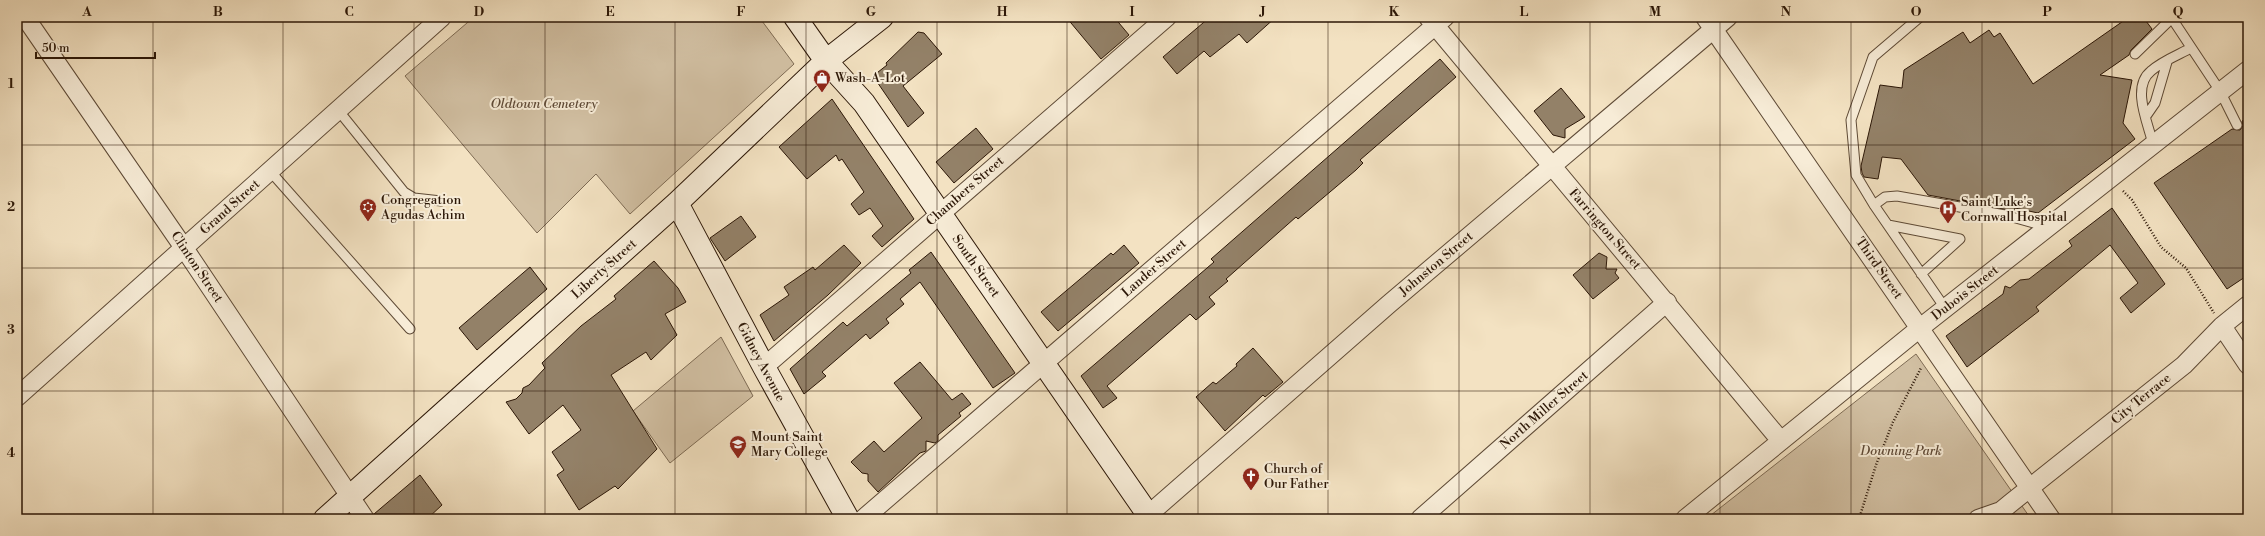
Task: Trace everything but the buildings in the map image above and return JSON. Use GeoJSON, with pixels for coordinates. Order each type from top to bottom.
{"type":"FeatureCollection","features":[{"type":"Feature","properties":{"kind":"street","name":"Clinton Street"},"geometry":{"type":"LineString","coordinates":[[25,17],[184,248],[366,519]]}},
{"type":"Feature","properties":{"kind":"street","name":"Grand Street"},"geometry":{"type":"LineString","coordinates":[[17,396],[442,17]]}},
{"type":"Feature","properties":{"kind":"street","name":"South Street"},"geometry":{"type":"LineString","coordinates":[[795,17],[826,61],[864,103],[939,214],[1150,517]]}},
{"type":"Feature","properties":{"kind":"street","name":"Liberty Street"},"geometry":{"type":"LineString","coordinates":[[325,519],[677,203],[826,61],[882,17]]}},
{"type":"Feature","properties":{"kind":"street","name":"Chambers Street"},"geometry":{"type":"LineString","coordinates":[[764,367],[1167,17]]}},
{"type":"Feature","properties":{"kind":"street","name":"Johnston Street"},"geometry":{"type":"LineString","coordinates":[[1150,517],[1388,304],[1551,166],[1709,23],[1728,17]]}},
{"type":"Feature","properties":{"kind":"street","name":"Farrington Street"},"geometry":{"type":"LineString","coordinates":[[1436,20],[1551,166],[1667,302],[1782,441]]}},
{"type":"Feature","properties":{"kind":"street","name":"Lander Street"},"geometry":{"type":"LineString","coordinates":[[863,519],[1044,363],[1436,20]]}},
{"type":"Feature","properties":{"kind":"street","name":"Third Street"},"geometry":{"type":"LineString","coordinates":[[1709,23],[2052,519]]}},
{"type":"Feature","properties":{"kind":"street","name":"Dubois Street"},"geometry":{"type":"LineString","coordinates":[[1685,519],[1945,308],[2248,70]]}},
{"type":"Feature","properties":{"kind":"street","name":"Gidney Avenue"},"geometry":{"type":"LineString","coordinates":[[677,203],[764,367],[848,519]]}},
{"type":"Feature","properties":{"kind":"street","name":"North Miller Street"},"geometry":{"type":"LineString","coordinates":[[1420,519],[1667,302]]}},
{"type":"Feature","properties":{"kind":"street","name":"City Terrace"},"geometry":{"type":"LineString","coordinates":[[1978,519],[2001,511],[2184,365],[2222,326],[2248,305]]}},
{"type":"Feature","properties":{"kind":"street"},"geometry":{"type":"LineString","coordinates":[[2222,326],[2248,364]]}},
{"type":"Feature","properties":{"kind":"lane"},"geometry":{"type":"LineString","coordinates":[[1920,17],[1873,57],[1851,120],[1856,175],[1874,205],[1945,308]]}},
{"type":"Feature","properties":{"kind":"lane"},"geometry":{"type":"LineString","coordinates":[[2135,54],[2171,18],[2220,91],[2237,125]]}},
{"type":"Feature","properties":{"kind":"lane"},"geometry":{"type":"LineString","coordinates":[[2152,144],[2141,95],[2142,83],[2150,71],[2191,48]]}},
{"type":"Feature","properties":{"kind":"lane"},"geometry":{"type":"LineString","coordinates":[[2146,116],[2157,98],[2167,62]]}},
{"type":"Feature","properties":{"kind":"lane"},"geometry":{"type":"LineString","coordinates":[[338,110],[404,192],[414,198],[441,201]]}},
{"type":"Feature","properties":{"kind":"lane"},"geometry":{"type":"LineString","coordinates":[[270,171],[410,329]]}},
{"type":"Feature","properties":{"kind":"lane"},"geometry":{"type":"LineString","coordinates":[[1874,205],[1885,197],[1897,196],[2005,215],[2048,227]]}},
{"type":"Feature","properties":{"kind":"lane"},"geometry":{"type":"LineString","coordinates":[[1888,225],[1960,239],[1921,274]]}},
{"type":"Feature","properties":{"kind":"path"},"geometry":{"type":"LineString","coordinates":[[2123,191],[2132,200],[2161,247],[2186,268],[2222,326]]}},
{"type":"Feature","properties":{"kind":"path"},"geometry":{"type":"LineString","coordinates":[[1858,519],[1876,465],[1894,422],[1921,368]]}},
{"type":"Feature","properties":{"kind":"green space","name":"Oldtown Cemetery"},"geometry":{"type":"Polygon","coordinates":[[[474,17],[759,17],[794,64],[630,214],[596,174],[537,233],[405,76],[474,17]]]}},
{"type":"Feature","properties":{"kind":"green space"},"geometry":{"type":"Polygon","coordinates":[[[721,337],[753,396],[670,463],[633,411],[721,337]]]}},
{"type":"Feature","properties":{"kind":"green space","name":"Downing Park"},"geometry":{"type":"Polygon","coordinates":[[[1916,354],[2031,519],[1706,519],[1916,354]]]}},
{"type":"Feature","properties":{"kind":"place","name":"Wash-A-Lot"},"geometry":{"type":"Point","coordinates":[822,93]}},
{"type":"Feature","properties":{"kind":"place","name":"Congregation Agudas Achim"},"geometry":{"type":"Point","coordinates":[368,222]}},
{"type":"Feature","properties":{"kind":"place","name":"Saint Luke's Cornwall Hospital"},"geometry":{"type":"Point","coordinates":[1948,224]}},
{"type":"Feature","properties":{"kind":"place","name":"Mount Saint Mary College"},"geometry":{"type":"Point","coordinates":[738,459]}},
{"type":"Feature","properties":{"kind":"place","name":"Church of Our Father"},"geometry":{"type":"Point","coordinates":[1251,491]}}]}
